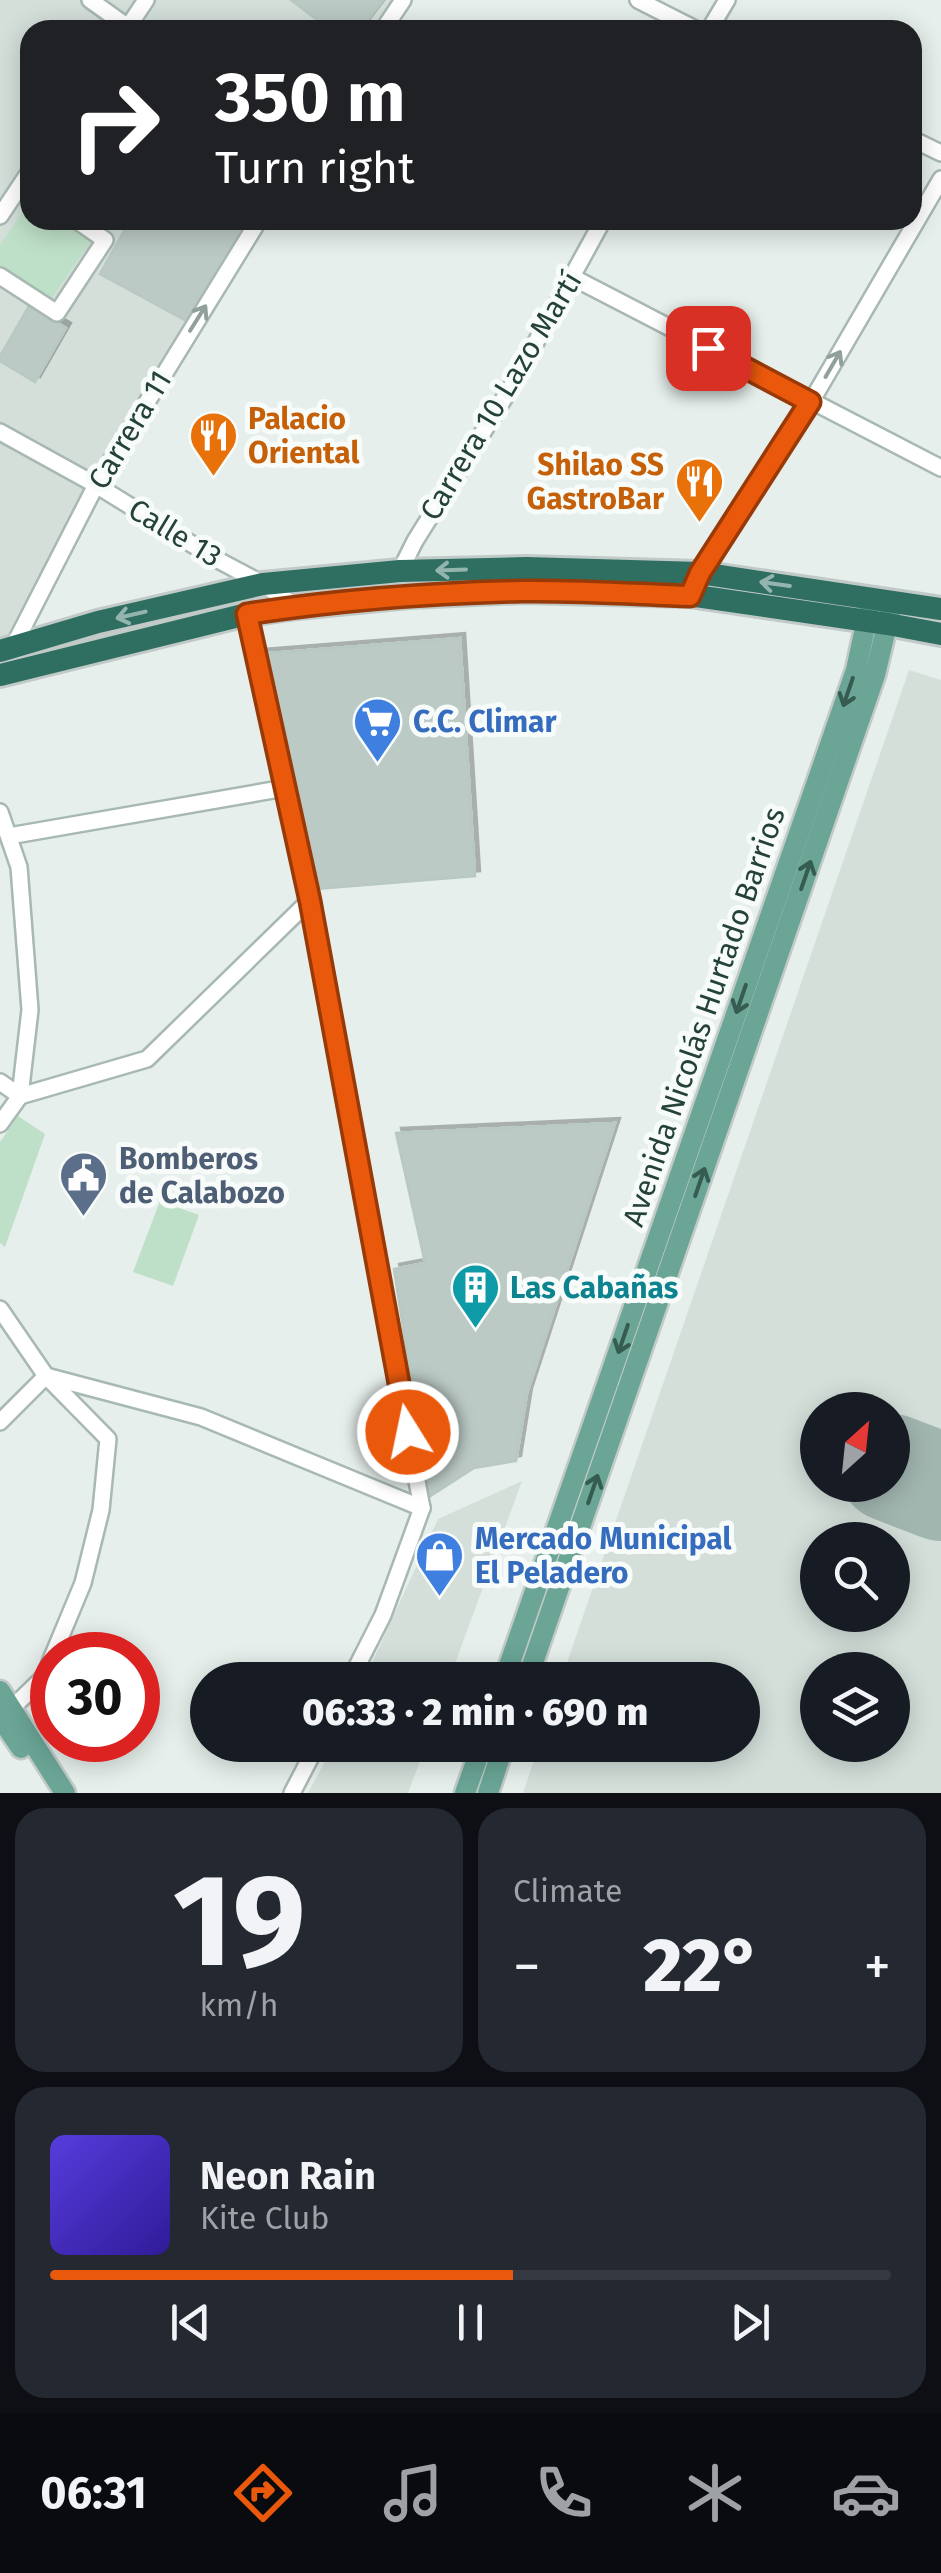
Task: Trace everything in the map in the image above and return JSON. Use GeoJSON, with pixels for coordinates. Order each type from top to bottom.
{"type":"FeatureCollection","features":[{"type":"Feature","properties":{"kind":"highway"},"geometry":{"type":"LineString","coordinates":[[7,649],[98,622],[263,584],[400,571],[526,568],[700,573],[880,611],[941,634]]}},
{"type":"Feature","properties":{"kind":"highway"},"geometry":{"type":"LineString","coordinates":[[0,675],[247,614],[409,596],[522,591],[690,596],[880,611],[938,604]]}},
{"type":"Feature","properties":{"kind":"main road","name":"Avenida Nicolás Hurtado Barrios"},"geometry":{"type":"LineString","coordinates":[[510,1662],[856,670],[880,611]]}},
{"type":"Feature","properties":{"kind":"main road","name":"Avenida Nicolás Hurtado Barrios"},"geometry":{"type":"LineString","coordinates":[[533,1662],[869,694],[880,611]]}},
{"type":"Feature","properties":{"kind":"main road"},"geometry":{"type":"LineString","coordinates":[[4,1705],[56,1791]]}},
{"type":"Feature","properties":{"kind":"main road"},"geometry":{"type":"LineString","coordinates":[[465,1793],[476,1762]]}},
{"type":"Feature","properties":{"kind":"main road"},"geometry":{"type":"LineString","coordinates":[[488,1793],[498,1762]]}},
{"type":"Feature","properties":{"kind":"street"},"geometry":{"type":"LineString","coordinates":[[90,0],[116,20]]}},
{"type":"Feature","properties":{"kind":"street"},"geometry":{"type":"LineString","coordinates":[[638,0],[677,20]]}},
{"type":"Feature","properties":{"kind":"street"},"geometry":{"type":"LineString","coordinates":[[922,211],[941,179]]}},
{"type":"Feature","properties":{"kind":"street"},"geometry":{"type":"LineString","coordinates":[[0,216],[20,190]]}},
{"type":"Feature","properties":{"kind":"street"},"geometry":{"type":"LineString","coordinates":[[0,276],[57,314],[105,240],[90,230]]}},
{"type":"Feature","properties":{"kind":"street","name":"Carrera 11"},"geometry":{"type":"LineString","coordinates":[[7,649],[96,484],[253,230]]}},
{"type":"Feature","properties":{"kind":"street","name":"Carrera 10 Lazo Martí"},"geometry":{"type":"LineString","coordinates":[[400,571],[514,384],[598,230]]}},
{"type":"Feature","properties":{"kind":"street"},"geometry":{"type":"LineString","coordinates":[[690,596],[700,573],[810,402],[911,230]]}},
{"type":"Feature","properties":{"kind":"street"},"geometry":{"type":"LineString","coordinates":[[572,278],[941,468]]}},
{"type":"Feature","properties":{"kind":"street","name":"Calle 13"},"geometry":{"type":"LineString","coordinates":[[0,432],[96,484],[296,606]]}},
{"type":"Feature","properties":{"kind":"street"},"geometry":{"type":"LineString","coordinates":[[247,614],[310,901],[422,1508],[383,1615],[359,1662]]}},
{"type":"Feature","properties":{"kind":"street"},"geometry":{"type":"LineString","coordinates":[[9,836],[285,788]]}},
{"type":"Feature","properties":{"kind":"street"},"geometry":{"type":"LineString","coordinates":[[0,812],[20,867],[30,1010],[20,1096],[0,1124]]}},
{"type":"Feature","properties":{"kind":"street"},"geometry":{"type":"LineString","coordinates":[[20,1096],[147,1060],[310,901]]}},
{"type":"Feature","properties":{"kind":"street"},"geometry":{"type":"LineString","coordinates":[[0,1082],[20,1096]]}},
{"type":"Feature","properties":{"kind":"street"},"geometry":{"type":"LineString","coordinates":[[0,1309],[46,1376],[108,1439],[101,1510],[84,1583],[63,1632]]}},
{"type":"Feature","properties":{"kind":"street"},"geometry":{"type":"LineString","coordinates":[[46,1376],[201,1417],[422,1508]]}},
{"type":"Feature","properties":{"kind":"street"},"geometry":{"type":"LineString","coordinates":[[0,1422],[46,1376]]}},
{"type":"Feature","properties":{"kind":"street"},"geometry":{"type":"LineString","coordinates":[[4,1705],[30,1686]]}},
{"type":"Feature","properties":{"kind":"street"},"geometry":{"type":"LineString","coordinates":[[292,1793],[308,1762]]}},
{"type":"Feature","properties":{"kind":"shaded area"},"geometry":{"type":"Polygon","coordinates":[[[0,0],[395,0],[382,20],[20,20],[20,230],[245,230],[12,639],[0,643],[0,0]]]}},
{"type":"Feature","properties":{"kind":"shaded area"},"geometry":{"type":"Polygon","coordinates":[[[909,670],[941,680],[941,1793],[523,1793],[533,1762],[760,1762],[760,1662],[567,1662],[909,670]]]}},
{"type":"Feature","properties":{"kind":"shaded area","name":"Mercado Municipal El Peladero"},"geometry":{"type":"Polygon","coordinates":[[[522,1481],[456,1662],[372,1662],[438,1519],[522,1481]]]}},
{"type":"Feature","properties":{"kind":"shaded area"},"geometry":{"type":"Polygon","coordinates":[[[325,1762],[420,1762],[408,1793],[308,1793],[325,1762]]]}},
{"type":"Feature","properties":{"kind":"green space"},"geometry":{"type":"Polygon","coordinates":[[[20,216],[20,230],[78,230],[92,240],[49,302],[0,269],[0,245],[20,216]]]}},
{"type":"Feature","properties":{"kind":"green space"},"geometry":{"type":"Polygon","coordinates":[[[18,1116],[45,1134],[5,1247],[0,1243],[0,1142],[18,1116]]]}},
{"type":"Feature","properties":{"kind":"green space"},"geometry":{"type":"Polygon","coordinates":[[[160,1201],[199,1215],[173,1286],[133,1272],[160,1201]]]}},
{"type":"Feature","properties":{"kind":"building"},"geometry":{"type":"Polygon","coordinates":[[[291,0],[383,0],[368,20],[317,20],[291,0]]]}},
{"type":"Feature","properties":{"kind":"building"},"geometry":{"type":"Polygon","coordinates":[[[124,230],[246,230],[194,325],[100,274],[124,230]]]}},
{"type":"Feature","properties":{"kind":"building"},"geometry":{"type":"Polygon","coordinates":[[[29,306],[66,328],[35,382],[0,361],[29,306]]]}},
{"type":"Feature","properties":{"kind":"building","name":"C.C. Climar"},"geometry":{"type":"Polygon","coordinates":[[[460,638],[475,876],[317,889],[260,654],[460,638]]]}},
{"type":"Feature","properties":{"kind":"building","name":"Las Cabañas"},"geometry":{"type":"Polygon","coordinates":[[[615,1123],[527,1393],[516,1461],[474,1468],[429,1497],[394,1269],[425,1263],[396,1133],[615,1123]]]}},
{"type":"Feature","properties":{"kind":"runway"},"geometry":{"type":"LineString","coordinates":[[910,1475],[941,1487]]}},
{"type":"Feature","properties":{"kind":"place","name":"Palacio Oriental"},"geometry":{"type":"Point","coordinates":[213,478]}},
{"type":"Feature","properties":{"kind":"place","name":"Shilao SS GastroBar"},"geometry":{"type":"Point","coordinates":[699,524]}},
{"type":"Feature","properties":{"kind":"place","name":"C.C. Climar"},"geometry":{"type":"Point","coordinates":[378,764]}},
{"type":"Feature","properties":{"kind":"place","name":"Bomberos de Calabozo"},"geometry":{"type":"Point","coordinates":[84,1218]}},
{"type":"Feature","properties":{"kind":"place","name":"Las Cabañas"},"geometry":{"type":"Point","coordinates":[475,1330]}},
{"type":"Feature","properties":{"kind":"place","name":"Mercado Municipal El Peladero"},"geometry":{"type":"Point","coordinates":[440,1598]}},
{"type":"Feature","properties":{"kind":"route"},"geometry":{"type":"LineString","coordinates":[[408,1432],[310,901],[247,614],[409,596],[522,591],[690,596],[700,573],[810,402],[708,348]]}}]}
